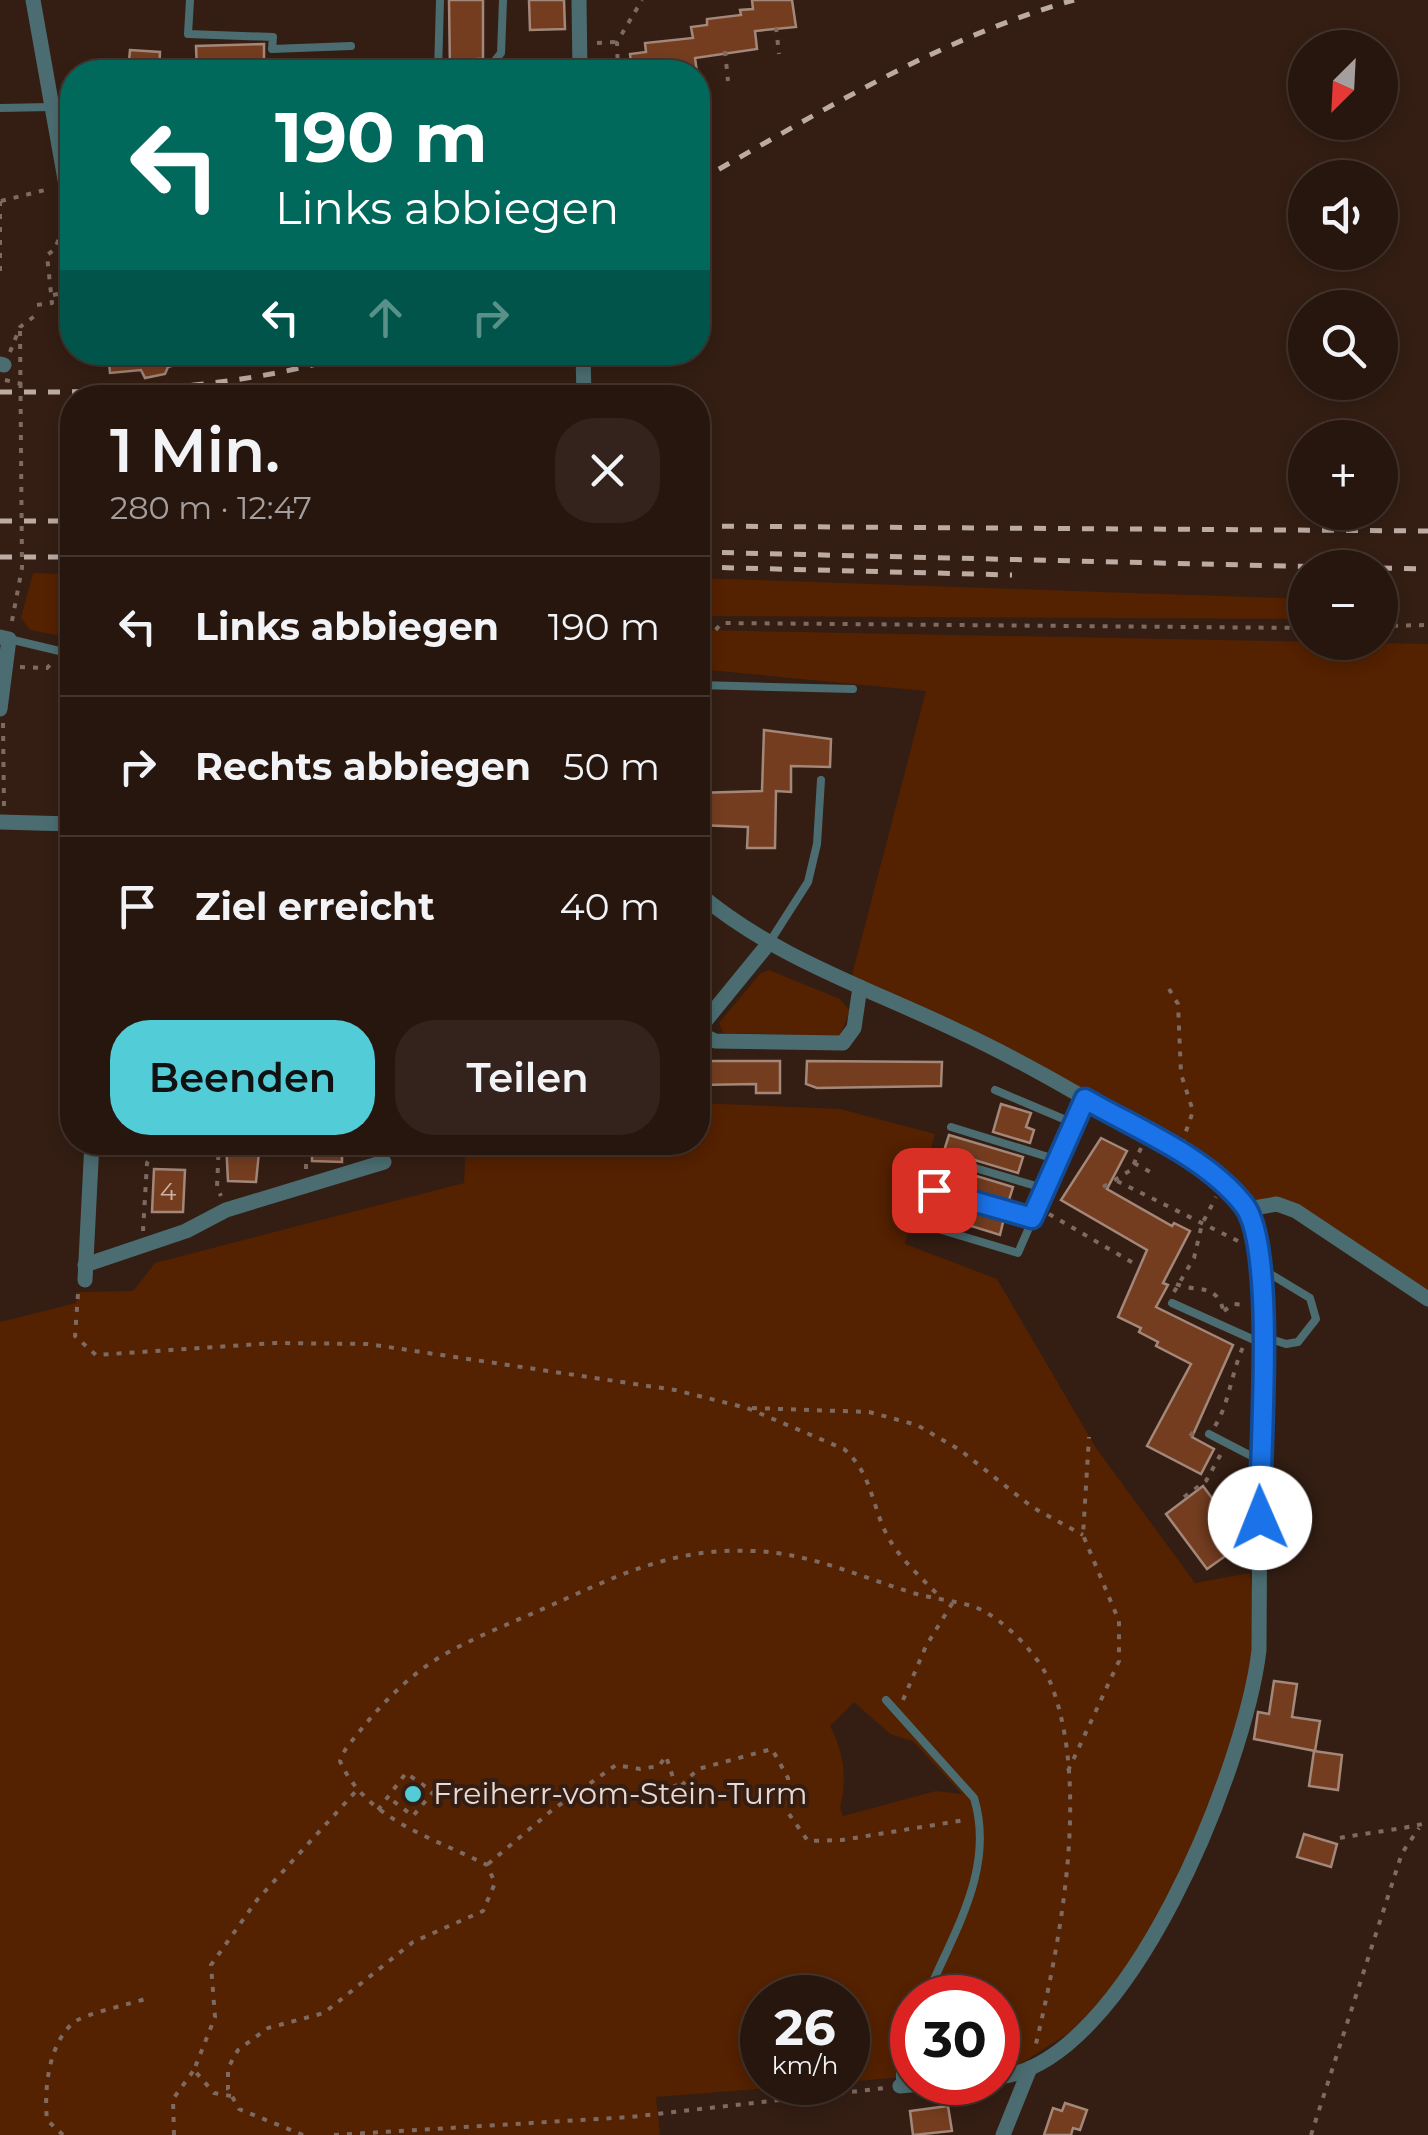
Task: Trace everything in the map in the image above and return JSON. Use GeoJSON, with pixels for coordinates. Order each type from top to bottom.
{"type":"FeatureCollection","features":[{"type":"Feature","properties":{"kind":"street"},"geometry":{"type":"LineString","coordinates":[[33,0],[60,154]]}},
{"type":"Feature","properties":{"kind":"street"},"geometry":{"type":"LineString","coordinates":[[578,0],[580,60]]}},
{"type":"Feature","properties":{"kind":"street"},"geometry":{"type":"LineString","coordinates":[[0,709],[4,638]]}},
{"type":"Feature","properties":{"kind":"street"},"geometry":{"type":"LineString","coordinates":[[6,823],[60,824]]}},
{"type":"Feature","properties":{"kind":"street"},"geometry":{"type":"LineString","coordinates":[[710,901],[769,943],[1005,1054],[1085,1099],[1192,1162],[1229,1188],[1248,1210],[1261,1269],[1262,1305],[1259,1650],[1254,1689],[1195,1855],[1172,1906],[1120,1989],[1095,2018],[1030,2068],[1020,2071]]}},
{"type":"Feature","properties":{"kind":"street"},"geometry":{"type":"LineString","coordinates":[[710,1016],[769,943]]}},
{"type":"Feature","properties":{"kind":"street"},"geometry":{"type":"LineString","coordinates":[[710,1037],[843,1042],[854,1028],[860,988]]}},
{"type":"Feature","properties":{"kind":"street"},"geometry":{"type":"LineString","coordinates":[[91,1155],[85,1273],[226,1210],[306,1189],[384,1162]]}},
{"type":"Feature","properties":{"kind":"street"},"geometry":{"type":"LineString","coordinates":[[1248,1210],[1276,1204],[1296,1211],[1428,1299]]}},
{"type":"Feature","properties":{"kind":"street"},"geometry":{"type":"LineString","coordinates":[[1003,2135],[1030,2068]]}},
{"type":"Feature","properties":{"kind":"lane"},"geometry":{"type":"LineString","coordinates":[[190,0],[188,34],[273,37],[272,49],[351,46]]}},
{"type":"Feature","properties":{"kind":"lane"},"geometry":{"type":"LineString","coordinates":[[438,60],[440,0]]}},
{"type":"Feature","properties":{"kind":"lane"},"geometry":{"type":"LineString","coordinates":[[495,60],[501,52],[503,0]]}},
{"type":"Feature","properties":{"kind":"lane"},"geometry":{"type":"LineString","coordinates":[[0,108],[51,107]]}},
{"type":"Feature","properties":{"kind":"lane"},"geometry":{"type":"LineString","coordinates":[[4,638],[60,651]]}},
{"type":"Feature","properties":{"kind":"lane"},"geometry":{"type":"LineString","coordinates":[[710,685],[853,689]]}},
{"type":"Feature","properties":{"kind":"lane"},"geometry":{"type":"LineString","coordinates":[[769,943],[808,882],[817,844],[821,780]]}},
{"type":"Feature","properties":{"kind":"lane"},"geometry":{"type":"LineString","coordinates":[[995,1090],[1074,1123]]}},
{"type":"Feature","properties":{"kind":"lane"},"geometry":{"type":"LineString","coordinates":[[924,1225],[1018,1253],[1043,1188],[1085,1099]]}},
{"type":"Feature","properties":{"kind":"lane"},"geometry":{"type":"LineString","coordinates":[[951,1128],[1058,1160]]}},
{"type":"Feature","properties":{"kind":"lane"},"geometry":{"type":"LineString","coordinates":[[941,1158],[1043,1188]]}},
{"type":"Feature","properties":{"kind":"lane"},"geometry":{"type":"LineString","coordinates":[[934,1190],[1032,1218]]}},
{"type":"Feature","properties":{"kind":"lane"},"geometry":{"type":"LineString","coordinates":[[1172,1303],[1262,1339],[1298,1342],[1307,1336],[1316,1318],[1310,1298],[1261,1269]]}},
{"type":"Feature","properties":{"kind":"lane"},"geometry":{"type":"LineString","coordinates":[[1209,1434],[1259,1460]]}},
{"type":"Feature","properties":{"kind":"lane"},"geometry":{"type":"LineString","coordinates":[[886,1700],[974,1798],[980,1818],[969,1906],[937,1975]]}},
{"type":"Feature","properties":{"kind":"path"},"geometry":{"type":"LineString","coordinates":[[618,60],[617,42],[642,0]]}},
{"type":"Feature","properties":{"kind":"path"},"geometry":{"type":"LineString","coordinates":[[776,27],[779,54]]}},
{"type":"Feature","properties":{"kind":"path"},"geometry":{"type":"LineString","coordinates":[[579,43],[617,42]]}},
{"type":"Feature","properties":{"kind":"path"},"geometry":{"type":"LineString","coordinates":[[725,51],[728,81]]}},
{"type":"Feature","properties":{"kind":"path"},"geometry":{"type":"LineString","coordinates":[[0,278],[0,201],[60,187]]}},
{"type":"Feature","properties":{"kind":"path"},"geometry":{"type":"LineString","coordinates":[[37,305],[52,304],[46,255],[60,239]]}},
{"type":"Feature","properties":{"kind":"path"},"geometry":{"type":"LineString","coordinates":[[51,295],[60,293]]}},
{"type":"Feature","properties":{"kind":"path"},"geometry":{"type":"LineString","coordinates":[[4,638],[22,568],[20,327],[36,314]]}},
{"type":"Feature","properties":{"kind":"path"},"geometry":{"type":"LineString","coordinates":[[5,383],[22,384]]}},
{"type":"Feature","properties":{"kind":"path"},"geometry":{"type":"LineString","coordinates":[[710,636],[722,623],[1288,628]]}},
{"type":"Feature","properties":{"kind":"path"},"geometry":{"type":"LineString","coordinates":[[1398,626],[1428,625]]}},
{"type":"Feature","properties":{"kind":"path"},"geometry":{"type":"LineString","coordinates":[[0,709],[6,742],[6,823]]}},
{"type":"Feature","properties":{"kind":"path"},"geometry":{"type":"LineString","coordinates":[[1169,989],[1178,1004],[1181,1074],[1193,1111],[1184,1140]]}},
{"type":"Feature","properties":{"kind":"path"},"geometry":{"type":"LineString","coordinates":[[1103,1188],[1117,1181],[1134,1163],[1141,1148]]}},
{"type":"Feature","properties":{"kind":"path"},"geometry":{"type":"LineString","coordinates":[[142,1246],[147,1163],[153,1155]]}},
{"type":"Feature","properties":{"kind":"path"},"geometry":{"type":"LineString","coordinates":[[219,1155],[217,1187],[226,1210]]}},
{"type":"Feature","properties":{"kind":"path"},"geometry":{"type":"LineString","coordinates":[[306,1155],[306,1189]]}},
{"type":"Feature","properties":{"kind":"path"},"geometry":{"type":"LineString","coordinates":[[1134,1163],[1152,1172],[1150,1178]]}},
{"type":"Feature","properties":{"kind":"path"},"geometry":{"type":"LineString","coordinates":[[1117,1181],[1257,1249]]}},
{"type":"Feature","properties":{"kind":"path"},"geometry":{"type":"LineString","coordinates":[[1212,1204],[1202,1224],[1194,1258],[1176,1284],[1208,1287],[1220,1299],[1224,1311]]}},
{"type":"Feature","properties":{"kind":"path"},"geometry":{"type":"LineString","coordinates":[[1036,1207],[1135,1264]]}},
{"type":"Feature","properties":{"kind":"path"},"geometry":{"type":"LineString","coordinates":[[85,1273],[73,1318],[75,1336],[96,1356],[275,1343],[368,1344],[675,1390],[747,1408],[844,1449],[855,1459],[868,1477],[884,1531],[896,1551],[940,1598]]}},
{"type":"Feature","properties":{"kind":"path"},"geometry":{"type":"LineString","coordinates":[[1218,1324],[1233,1304],[1262,1305]]}},
{"type":"Feature","properties":{"kind":"path"},"geometry":{"type":"LineString","coordinates":[[1223,1413],[1228,1381],[1242,1347]]}},
{"type":"Feature","properties":{"kind":"path"},"geometry":{"type":"LineString","coordinates":[[747,1408],[869,1412],[917,1425],[960,1450],[1032,1507],[1083,1534]]}},
{"type":"Feature","properties":{"kind":"path"},"geometry":{"type":"LineString","coordinates":[[1068,1770],[1120,1662],[1118,1620],[1083,1534],[1089,1437]]}},
{"type":"Feature","properties":{"kind":"path"},"geometry":{"type":"LineString","coordinates":[[1184,1497],[1206,1481],[1222,1454]]}},
{"type":"Feature","properties":{"kind":"path"},"geometry":{"type":"LineString","coordinates":[[303,2135],[289,2133],[239,2109],[232,2096],[228,2068],[238,2050],[268,2028],[324,2013],[413,1942],[483,1911],[495,1883],[487,1865],[378,1810],[346,1774],[342,1755],[396,1691],[430,1663],[652,1561],[734,1552],[771,1553],[854,1570],[923,1596],[975,1607],[1030,1650],[1050,1682],[1063,1726],[1070,1849],[1050,1987],[1030,2068]]}},
{"type":"Feature","properties":{"kind":"path"},"geometry":{"type":"LineString","coordinates":[[898,1712],[926,1646],[953,1602]]}},
{"type":"Feature","properties":{"kind":"path"},"geometry":{"type":"LineString","coordinates":[[487,1865],[551,1811],[616,1765],[640,1769],[660,1766],[666,1756],[677,1790],[698,1769],[772,1749],[788,1778],[789,1814],[808,1841],[842,1840],[980,1818]]}},
{"type":"Feature","properties":{"kind":"path"},"geometry":{"type":"LineString","coordinates":[[378,1810],[406,1772],[433,1792],[404,1825]]}},
{"type":"Feature","properties":{"kind":"path"},"geometry":{"type":"LineString","coordinates":[[174,2135],[173,2098],[194,2070],[215,2018],[211,1965],[256,1900],[357,1790]]}},
{"type":"Feature","properties":{"kind":"path"},"geometry":{"type":"LineString","coordinates":[[388,1797],[412,1814]]}},
{"type":"Feature","properties":{"kind":"path"},"geometry":{"type":"LineString","coordinates":[[1311,2135],[1402,1853],[1419,1828],[1428,1822]]}},
{"type":"Feature","properties":{"kind":"path"},"geometry":{"type":"LineString","coordinates":[[1340,1838],[1392,1826],[1419,1828]]}},
{"type":"Feature","properties":{"kind":"path"},"geometry":{"type":"LineString","coordinates":[[63,2135],[47,2120],[45,2101],[56,2044],[75,2020],[148,1998]]}},
{"type":"Feature","properties":{"kind":"path"},"geometry":{"type":"LineString","coordinates":[[194,2070],[214,2094],[232,2096]]}},
{"type":"Feature","properties":{"kind":"path"},"geometry":{"type":"LineString","coordinates":[[334,2135],[630,2117],[890,2087]]}},
{"type":"Feature","properties":{"kind":"shaded area"},"geometry":{"type":"Polygon","coordinates":[[[33,573],[60,574],[60,636],[30,630],[21,618],[33,573]]]}},
{"type":"Feature","properties":{"kind":"shaded area"},"geometry":{"type":"Polygon","coordinates":[[[710,578],[1288,598],[1288,619],[710,616],[710,578]]]}},
{"type":"Feature","properties":{"kind":"shaded area"},"geometry":{"type":"Polygon","coordinates":[[[710,630],[1288,641],[1288,660],[1398,660],[1398,643],[1428,644],[1428,1299],[1296,1211],[1248,1209],[1229,1188],[1085,1099],[850,983],[926,691],[710,670],[710,630]]]}},
{"type":"Feature","properties":{"kind":"shaded area"},"geometry":{"type":"Polygon","coordinates":[[[769,970],[840,999],[850,1011],[840,1036],[723,1033],[719,1023],[760,974],[769,970]]]}},
{"type":"Feature","properties":{"kind":"shaded area"},"geometry":{"type":"Polygon","coordinates":[[[710,1104],[840,1109],[935,1134],[905,1244],[997,1279],[1096,1448],[1195,1583],[1250,1573],[1258,1649],[1253,1689],[1171,1905],[1094,2017],[1020,2064],[1020,1975],[890,1975],[890,2078],[870,2080],[870,1975],[740,1975],[740,2090],[656,2097],[660,2135],[0,2135],[0,1322],[76,1303],[78,1292],[133,1291],[155,1263],[464,1183],[465,1155],[710,1155],[710,1104]],[[854,1702],[830,1726],[843,1766],[843,1816],[936,1791],[962,1794],[913,1741],[890,1734],[854,1702]]]}},
{"type":"Feature","properties":{"kind":"building"},"geometry":{"type":"Polygon","coordinates":[[[449,0],[483,0],[483,59],[450,60],[449,0]]]}},
{"type":"Feature","properties":{"kind":"building"},"geometry":{"type":"Polygon","coordinates":[[[529,0],[564,0],[565,29],[530,30],[529,0]]]}},
{"type":"Feature","properties":{"kind":"building"},"geometry":{"type":"Polygon","coordinates":[[[752,0],[792,0],[796,27],[755,31],[757,49],[695,60],[631,60],[630,54],[646,52],[645,43],[693,38],[691,27],[707,25],[707,19],[741,15],[740,10],[753,9],[752,0]]]}},
{"type":"Feature","properties":{"kind":"building"},"geometry":{"type":"Polygon","coordinates":[[[264,44],[264,60],[197,60],[196,46],[264,44]]]}},
{"type":"Feature","properties":{"kind":"building"},"geometry":{"type":"Polygon","coordinates":[[[130,50],[160,52],[160,60],[129,60],[130,50]]]}},
{"type":"Feature","properties":{"kind":"building"},"geometry":{"type":"Polygon","coordinates":[[[109,365],[175,365],[168,367],[165,374],[145,378],[141,370],[110,373],[109,365]]]}},
{"type":"Feature","properties":{"kind":"building"},"geometry":{"type":"Polygon","coordinates":[[[764,730],[831,739],[830,767],[791,766],[791,792],[776,791],[775,848],[747,848],[748,827],[710,825],[710,793],[762,791],[764,730]]]}},
{"type":"Feature","properties":{"kind":"building"},"geometry":{"type":"Polygon","coordinates":[[[710,1061],[780,1061],[780,1093],[756,1093],[756,1084],[710,1085],[710,1061]]]}},
{"type":"Feature","properties":{"kind":"building"},"geometry":{"type":"Polygon","coordinates":[[[807,1061],[942,1062],[941,1086],[817,1088],[806,1084],[807,1061]]]}},
{"type":"Feature","properties":{"kind":"building"},"geometry":{"type":"Polygon","coordinates":[[[1001,1104],[1031,1113],[1026,1127],[1034,1130],[1030,1143],[993,1132],[1001,1104]]]}},
{"type":"Feature","properties":{"kind":"building"},"geometry":{"type":"Polygon","coordinates":[[[949,1135],[1023,1157],[1018,1173],[944,1151],[949,1135]]]}},
{"type":"Feature","properties":{"kind":"building"},"geometry":{"type":"Polygon","coordinates":[[[1101,1138],[1127,1151],[1107,1189],[1172,1226],[1174,1223],[1190,1231],[1163,1283],[1168,1285],[1156,1307],[1233,1345],[1192,1437],[1214,1449],[1201,1474],[1147,1446],[1191,1364],[1156,1346],[1158,1342],[1139,1332],[1141,1328],[1118,1317],[1147,1250],[1061,1200],[1101,1138]]]}},
{"type":"Feature","properties":{"kind":"building"},"geometry":{"type":"Polygon","coordinates":[[[227,1155],[259,1155],[256,1182],[228,1181],[227,1155]]]}},
{"type":"Feature","properties":{"kind":"building"},"geometry":{"type":"Polygon","coordinates":[[[312,1155],[342,1155],[342,1162],[312,1161],[312,1155]]]}},
{"type":"Feature","properties":{"kind":"building"},"geometry":{"type":"Polygon","coordinates":[[[940,1165],[1013,1187],[1008,1203],[935,1183],[940,1165]]]}},
{"type":"Feature","properties":{"kind":"building"},"geometry":{"type":"Polygon","coordinates":[[[154,1169],[185,1170],[183,1212],[152,1212],[154,1169]]]}},
{"type":"Feature","properties":{"kind":"building"},"geometry":{"type":"Polygon","coordinates":[[[931,1197],[1004,1218],[1000,1235],[926,1212],[931,1197]]]}},
{"type":"Feature","properties":{"kind":"building"},"geometry":{"type":"Polygon","coordinates":[[[1203,1486],[1245,1542],[1207,1569],[1166,1514],[1203,1486]]]}},
{"type":"Feature","properties":{"kind":"building"},"geometry":{"type":"Polygon","coordinates":[[[1274,1681],[1297,1684],[1292,1717],[1320,1721],[1315,1751],[1254,1739],[1258,1712],[1269,1714],[1274,1681]]]}},
{"type":"Feature","properties":{"kind":"building"},"geometry":{"type":"Polygon","coordinates":[[[1314,1751],[1342,1755],[1338,1790],[1309,1786],[1314,1751]]]}},
{"type":"Feature","properties":{"kind":"building"},"geometry":{"type":"Polygon","coordinates":[[[1304,1834],[1337,1844],[1331,1867],[1297,1857],[1304,1834]]]}},
{"type":"Feature","properties":{"kind":"building"},"geometry":{"type":"Polygon","coordinates":[[[1065,2103],[1087,2110],[1080,2130],[1073,2128],[1071,2135],[1044,2135],[1053,2108],[1062,2111],[1065,2103]]]}},
{"type":"Feature","properties":{"kind":"building"},"geometry":{"type":"Polygon","coordinates":[[[948,2106],[952,2131],[913,2135],[910,2111],[948,2106]]]}},
{"type":"Feature","properties":{"kind":"railway"},"geometry":{"type":"LineString","coordinates":[[710,174],[928,56],[1074,0]]}},
{"type":"Feature","properties":{"kind":"railway"},"geometry":{"type":"LineString","coordinates":[[190,385],[311,365]]}},
{"type":"Feature","properties":{"kind":"railway"},"geometry":{"type":"LineString","coordinates":[[0,392],[60,391]]}},
{"type":"Feature","properties":{"kind":"railway"},"geometry":{"type":"LineString","coordinates":[[0,521],[60,521]]}},
{"type":"Feature","properties":{"kind":"railway"},"geometry":{"type":"LineString","coordinates":[[710,526],[1428,531]]}},
{"type":"Feature","properties":{"kind":"railway"},"geometry":{"type":"LineString","coordinates":[[710,552],[1288,566]]}},
{"type":"Feature","properties":{"kind":"railway"},"geometry":{"type":"LineString","coordinates":[[0,557],[60,557]]}},
{"type":"Feature","properties":{"kind":"railway"},"geometry":{"type":"LineString","coordinates":[[710,567],[1012,575]]}},
{"type":"Feature","properties":{"kind":"railway"},"geometry":{"type":"LineString","coordinates":[[1398,568],[1428,569]]}},
{"type":"Feature","properties":{"kind":"place","name":"Freiherr-vom-Stein-Turm"},"geometry":{"type":"Point","coordinates":[413,1794]}},
{"type":"Feature","properties":{"kind":"route"},"geometry":{"type":"LineString","coordinates":[[934,1190],[1032,1218],[1085,1099],[1229,1188],[1248,1210],[1261,1269],[1260,1518]]}}]}
